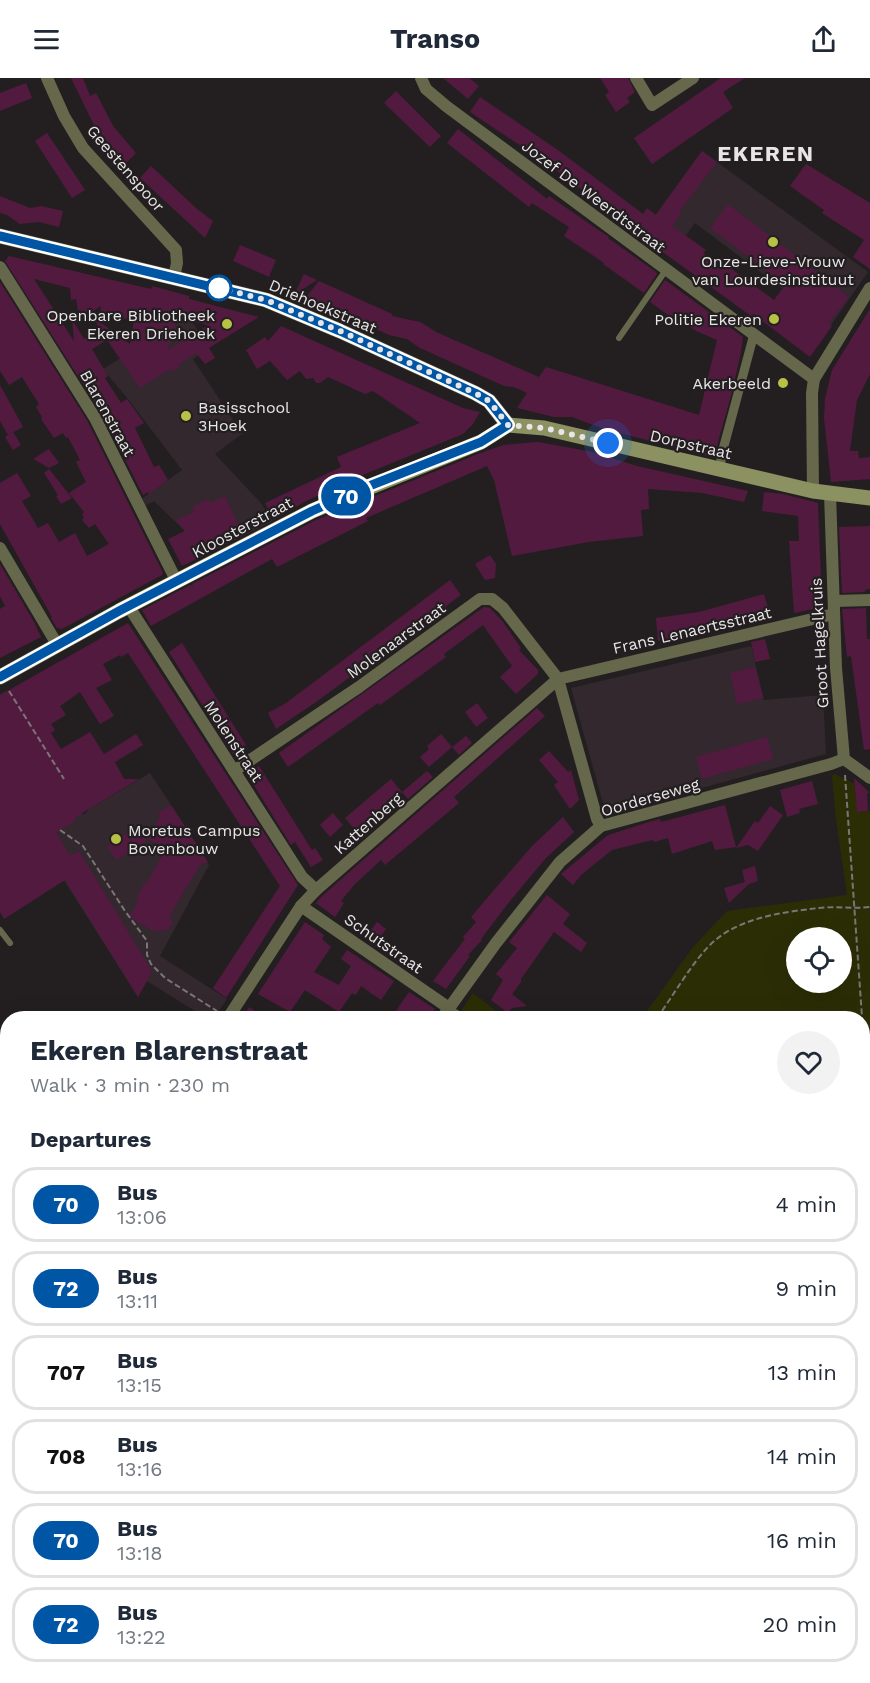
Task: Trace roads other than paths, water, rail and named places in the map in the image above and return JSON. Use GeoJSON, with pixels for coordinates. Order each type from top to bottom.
{"type":"FeatureCollection","features":[{"type":"Feature","properties":{"kind":"main road","name":"Kloosterstraat"},"geometry":{"type":"LineString","coordinates":[[0,677],[312,511],[481,442],[508,425]]}},
{"type":"Feature","properties":{"kind":"main road","name":"Dorpstraat"},"geometry":{"type":"LineString","coordinates":[[508,425],[544,428],[830,494],[870,498]]}},
{"type":"Feature","properties":{"kind":"street","name":"Geestenspoor"},"geometry":{"type":"LineString","coordinates":[[47,78],[64,116],[83,148],[176,250],[177,263],[174,277]]}},
{"type":"Feature","properties":{"kind":"street","name":"Jozef De Weerdtstraat"},"geometry":{"type":"LineString","coordinates":[[421,78],[426,88],[446,106],[814,379]]}},
{"type":"Feature","properties":{"kind":"street"},"geometry":{"type":"LineString","coordinates":[[636,78],[652,105],[693,78]]}},
{"type":"Feature","properties":{"kind":"street","name":"Driehoekstraat"},"geometry":{"type":"LineString","coordinates":[[0,236],[266,300],[340,331],[489,401],[508,425]]}},
{"type":"Feature","properties":{"kind":"street","name":"Blarenstraat"},"geometry":{"type":"LineString","coordinates":[[0,267],[95,418],[177,582]]}},
{"type":"Feature","properties":{"kind":"street"},"geometry":{"type":"LineString","coordinates":[[813,490],[812,393],[814,379],[870,288]]}},
{"type":"Feature","properties":{"kind":"street"},"geometry":{"type":"LineString","coordinates":[[721,470],[721,457],[754,334]]}},
{"type":"Feature","properties":{"kind":"street","name":"Groot Hagelkruis"},"geometry":{"type":"LineString","coordinates":[[830,494],[836,668],[844,759]]}},
{"type":"Feature","properties":{"kind":"street"},"geometry":{"type":"LineString","coordinates":[[0,548],[58,646]]}},
{"type":"Feature","properties":{"kind":"street","name":"Molenaarstraat"},"geometry":{"type":"LineString","coordinates":[[234,771],[359,687],[480,598],[492,599],[503,608],[558,679]]}},
{"type":"Feature","properties":{"kind":"street"},"geometry":{"type":"LineString","coordinates":[[834,601],[870,600]]}},
{"type":"Feature","properties":{"kind":"street","name":"Molenstraat"},"geometry":{"type":"LineString","coordinates":[[129,607],[302,877],[316,890]]}},
{"type":"Feature","properties":{"kind":"street","name":"Frans Lenaertsstraat"},"geometry":{"type":"LineString","coordinates":[[558,679],[834,614]]}},
{"type":"Feature","properties":{"kind":"street"},"geometry":{"type":"LineString","coordinates":[[558,679],[597,819],[601,826]]}},
{"type":"Feature","properties":{"kind":"street","name":"Kattenberg"},"geometry":{"type":"LineString","coordinates":[[228,1011],[301,906],[316,890],[558,679]]}},
{"type":"Feature","properties":{"kind":"street"},"geometry":{"type":"LineString","coordinates":[[844,759],[870,778]]}},
{"type":"Feature","properties":{"kind":"street","name":"Oorderseweg"},"geometry":{"type":"LineString","coordinates":[[446,1011],[496,943],[560,862],[601,826],[844,759]]}},
{"type":"Feature","properties":{"kind":"street","name":"Schutstraat"},"geometry":{"type":"LineString","coordinates":[[301,906],[442,1011]]}},
{"type":"Feature","properties":{"kind":"lane"},"geometry":{"type":"LineString","coordinates":[[619,338],[666,269]]}},
{"type":"Feature","properties":{"kind":"lane"},"geometry":{"type":"LineString","coordinates":[[0,930],[10,944]]}},
{"type":"Feature","properties":{"kind":"place","name":"Onze-Lieve-Vrouw van Lourdesinstituut"},"geometry":{"type":"Point","coordinates":[773,242]}},
{"type":"Feature","properties":{"kind":"place","name":"Politie Ekeren"},"geometry":{"type":"Point","coordinates":[774,319]}},
{"type":"Feature","properties":{"kind":"place","name":"Openbare Bibliotheek Ekeren Driehoek"},"geometry":{"type":"Point","coordinates":[227,324]}},
{"type":"Feature","properties":{"kind":"place","name":"Akerbeeld"},"geometry":{"type":"Point","coordinates":[783,383]}},
{"type":"Feature","properties":{"kind":"place","name":"Basisschool 3Hoek"},"geometry":{"type":"Point","coordinates":[186,416]}},
{"type":"Feature","properties":{"kind":"place","name":"Moretus Campus Bovenbouw"},"geometry":{"type":"Point","coordinates":[116,839]}},
{"type":"Feature","properties":{"kind":"district","name":"EKEREN"},"geometry":{"type":"Point","coordinates":[766,153]}}]}
